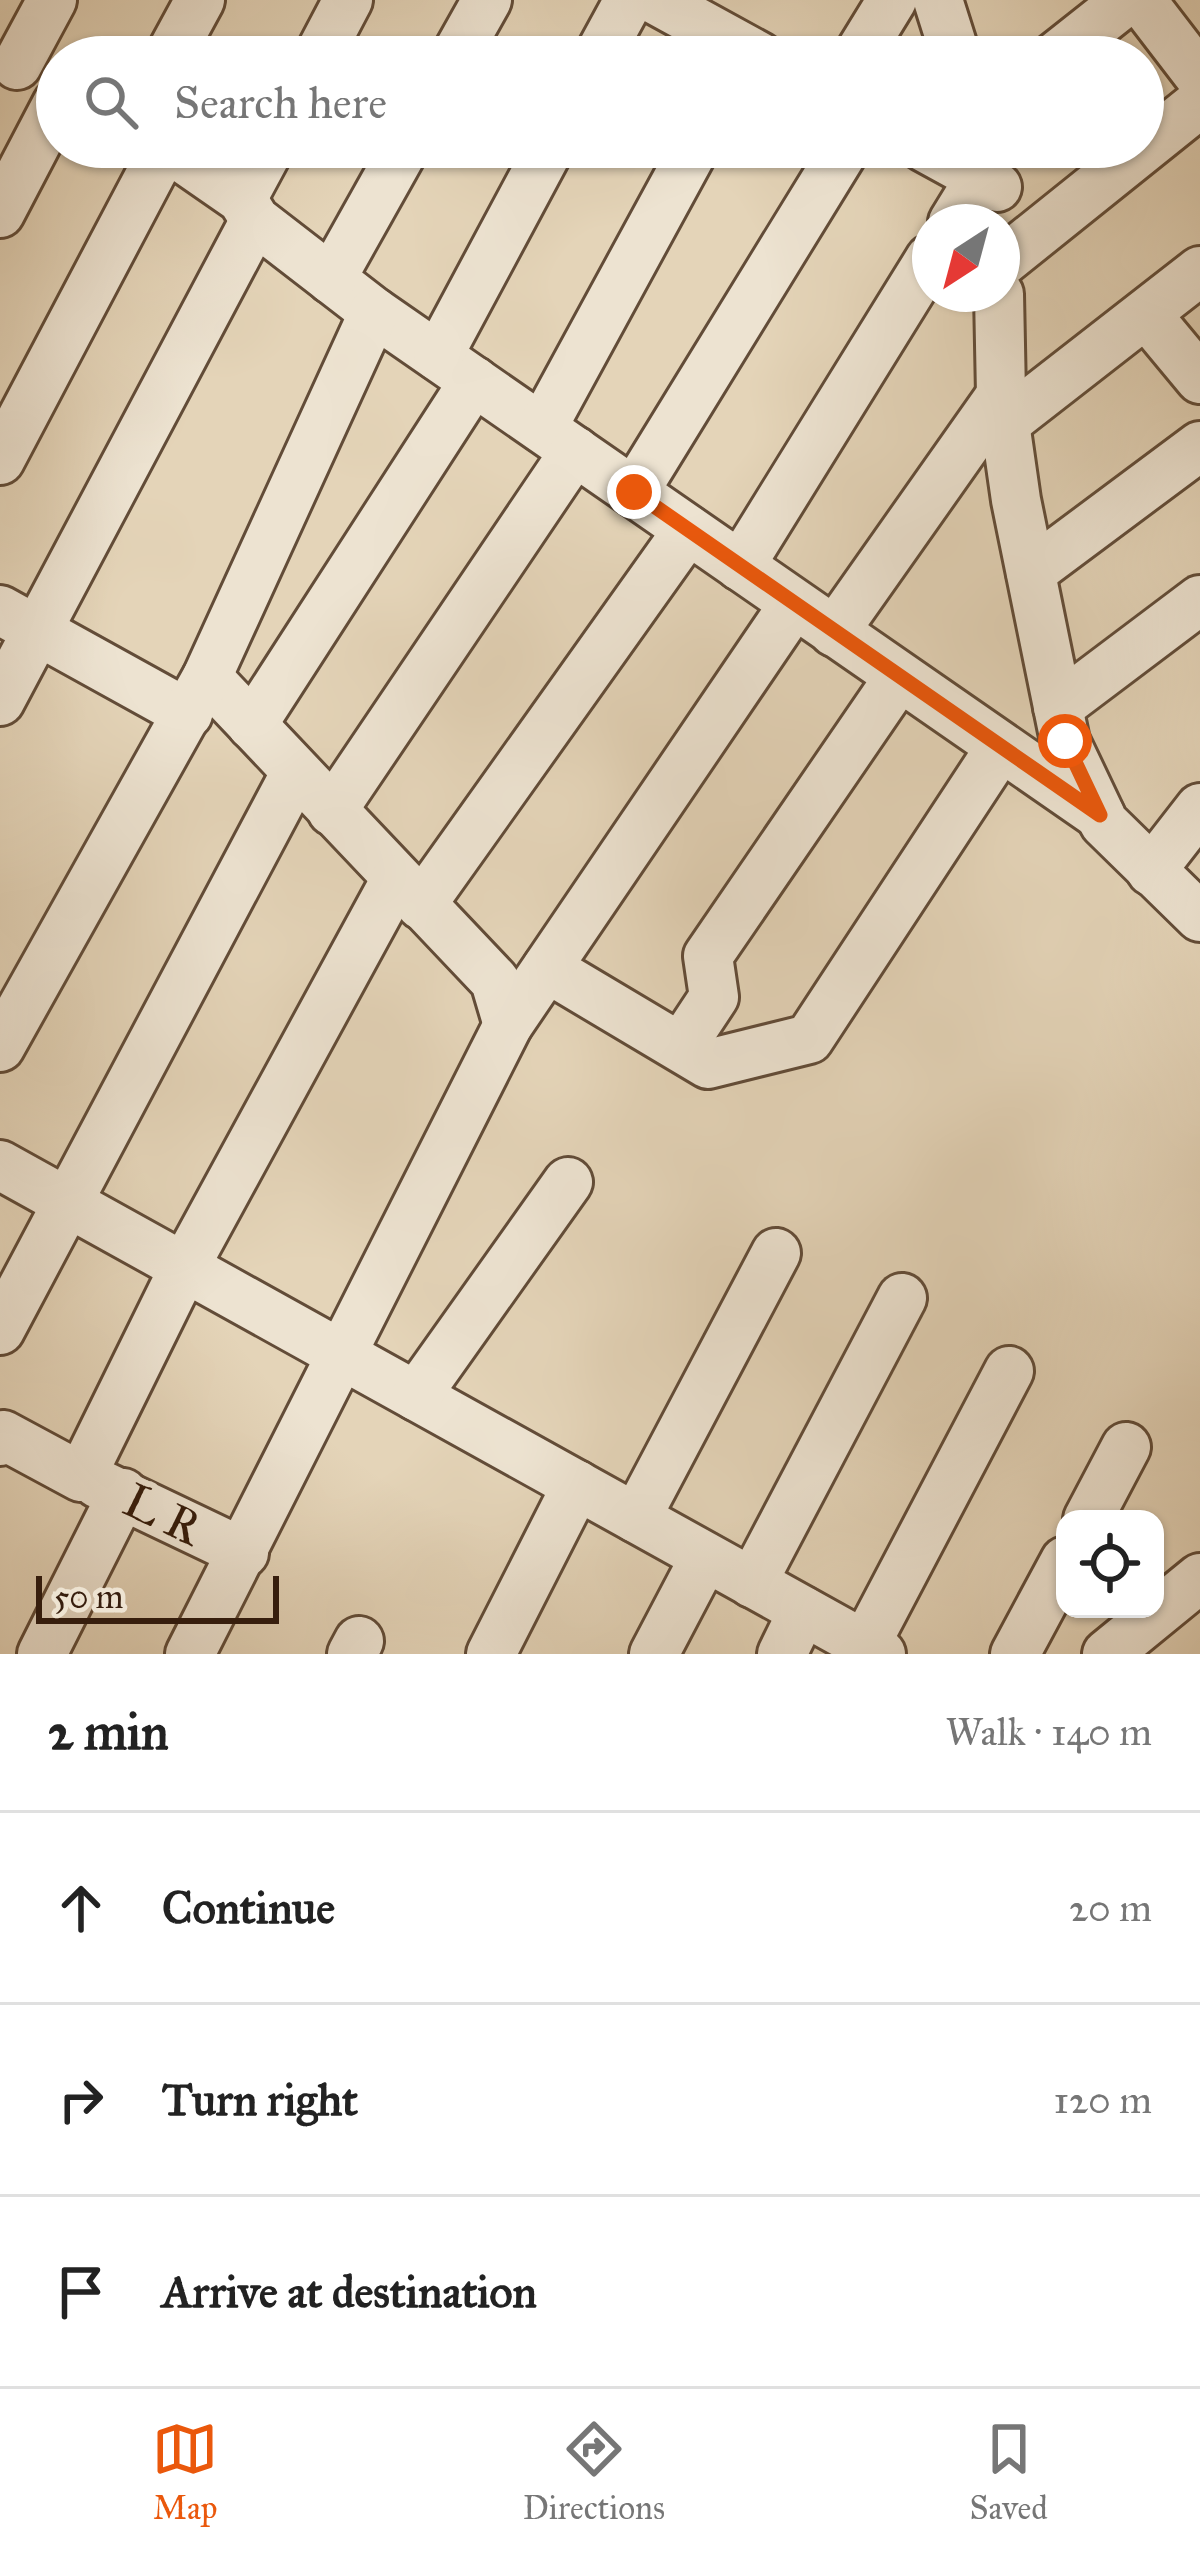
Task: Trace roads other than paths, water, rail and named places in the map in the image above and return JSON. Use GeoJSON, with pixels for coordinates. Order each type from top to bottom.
{"type":"FeatureCollection","features":[{"type":"Feature","properties":{"kind":"street"},"geometry":{"type":"LineString","coordinates":[[38,36],[52,0]]}},
{"type":"Feature","properties":{"kind":"street"},"geometry":{"type":"LineString","coordinates":[[180,36],[200,0]]}},
{"type":"Feature","properties":{"kind":"street"},"geometry":{"type":"LineString","coordinates":[[329,36],[349,0]]}},
{"type":"Feature","properties":{"kind":"street"},"geometry":{"type":"LineString","coordinates":[[467,36],[487,0]]}},
{"type":"Feature","properties":{"kind":"street"},"geometry":{"type":"LineString","coordinates":[[609,36],[629,0]]}},
{"type":"Feature","properties":{"kind":"street"},"geometry":{"type":"LineString","coordinates":[[870,36],[892,0]]}},
{"type":"Feature","properties":{"kind":"street"},"geometry":{"type":"LineString","coordinates":[[938,0],[949,36]]}},
{"type":"Feature","properties":{"kind":"street"},"geometry":{"type":"LineString","coordinates":[[1082,36],[1127,0]]}},
{"type":"Feature","properties":{"kind":"street"},"geometry":{"type":"LineString","coordinates":[[1141,0],[1196,71],[1164,103]]}},
{"type":"Feature","properties":{"kind":"street"},"geometry":{"type":"LineString","coordinates":[[684,7],[724,36]]}},
{"type":"Feature","properties":{"kind":"street"},"geometry":{"type":"LineString","coordinates":[[25,70],[36,41]]}},
{"type":"Feature","properties":{"kind":"street"},"geometry":{"type":"LineString","coordinates":[[0,213],[36,144]]}},
{"type":"Feature","properties":{"kind":"street"},"geometry":{"type":"LineString","coordinates":[[0,460],[155,168]]}},
{"type":"Feature","properties":{"kind":"street"},"geometry":{"type":"LineString","coordinates":[[194,168],[374,311],[1100,815],[1200,917]]}},
{"type":"Feature","properties":{"kind":"street"},"geometry":{"type":"LineString","coordinates":[[0,701],[19,620],[248,209],[263,168]]}},
{"type":"Feature","properties":{"kind":"street"},"geometry":{"type":"LineString","coordinates":[[332,279],[393,168]]}},
{"type":"Feature","properties":{"kind":"street"},"geometry":{"type":"LineString","coordinates":[[252,725],[456,369],[541,168]]}},
{"type":"Feature","properties":{"kind":"street"},"geometry":{"type":"LineString","coordinates":[[332,811],[558,440],[685,168]]}},
{"type":"Feature","properties":{"kind":"street"},"geometry":{"type":"LineString","coordinates":[[634,492],[834,168]]}},
{"type":"Feature","properties":{"kind":"street"},"geometry":{"type":"LineString","coordinates":[[962,168],[990,183]]}},
{"type":"Feature","properties":{"kind":"street"},"geometry":{"type":"LineString","coordinates":[[1020,244],[1097,168]]}},
{"type":"Feature","properties":{"kind":"street"},"geometry":{"type":"LineString","coordinates":[[834,632],[1003,409],[1146,314],[1200,272]]}},
{"type":"Feature","properties":{"kind":"street"},"geometry":{"type":"LineString","coordinates":[[740,566],[912,288]]}},
{"type":"Feature","properties":{"kind":"street"},"geometry":{"type":"LineString","coordinates":[[0,1047],[197,695],[374,311]]}},
{"type":"Feature","properties":{"kind":"street"},"geometry":{"type":"LineString","coordinates":[[1000,312],[1003,409],[1031,572],[1065,741],[1100,815]]}},
{"type":"Feature","properties":{"kind":"street"},"geometry":{"type":"LineString","coordinates":[[1146,314],[1200,379]]}},
{"type":"Feature","properties":{"kind":"street"},"geometry":{"type":"LineString","coordinates":[[1031,572],[1200,446]]}},
{"type":"Feature","properties":{"kind":"street"},"geometry":{"type":"LineString","coordinates":[[42,1654],[184,1268],[409,892],[688,530]]}},
{"type":"Feature","properties":{"kind":"street"},"geometry":{"type":"LineString","coordinates":[[1058,706],[1200,600]]}},
{"type":"Feature","properties":{"kind":"street"},"geometry":{"type":"LineString","coordinates":[[190,1654],[508,1025],[794,604]]}},
{"type":"Feature","properties":{"kind":"street"},"geometry":{"type":"LineString","coordinates":[[19,620],[197,695],[252,725],[495,981],[508,1025]]}},
{"type":"Feature","properties":{"kind":"street"},"geometry":{"type":"LineString","coordinates":[[681,1047],[714,997],[707,956],[899,677]]}},
{"type":"Feature","properties":{"kind":"street"},"geometry":{"type":"LineString","coordinates":[[547,968],[709,1064],[809,1039],[1000,748]]}},
{"type":"Feature","properties":{"kind":"street"},"geometry":{"type":"LineString","coordinates":[[0,1330],[296,772]]}},
{"type":"Feature","properties":{"kind":"street"},"geometry":{"type":"LineString","coordinates":[[1151,871],[1200,808]]}},
{"type":"Feature","properties":{"kind":"street"},"geometry":{"type":"LineString","coordinates":[[0,1165],[873,1649],[1009,1371]]}},
{"type":"Feature","properties":{"kind":"street"},"geometry":{"type":"LineString","coordinates":[[416,1396],[568,1182]]}},
{"type":"Feature","properties":{"kind":"street"},"geometry":{"type":"LineString","coordinates":[[636,1518],[776,1253]]}},
{"type":"Feature","properties":{"kind":"street"},"geometry":{"type":"LineString","coordinates":[[752,1583],[902,1298]]}},
{"type":"Feature","properties":{"kind":"street","name":"L R"},"geometry":{"type":"LineString","coordinates":[[0,1441],[3,1436],[244,1553]]}},
{"type":"Feature","properties":{"kind":"street"},"geometry":{"type":"LineString","coordinates":[[1093,1510],[1126,1448]]}},
{"type":"Feature","properties":{"kind":"street"},"geometry":{"type":"LineString","coordinates":[[491,1654],[577,1486]]}},
{"type":"Feature","properties":{"kind":"street"},"geometry":{"type":"LineString","coordinates":[[654,1654],[705,1557]]}},
{"type":"Feature","properties":{"kind":"street"},"geometry":{"type":"LineString","coordinates":[[1015,1654],[1056,1578]]}},
{"type":"Feature","properties":{"kind":"street"},"geometry":{"type":"LineString","coordinates":[[1107,1654],[1200,1578]]}},
{"type":"Feature","properties":{"kind":"street"},"geometry":{"type":"LineString","coordinates":[[782,1654],[803,1611]]}}]}
